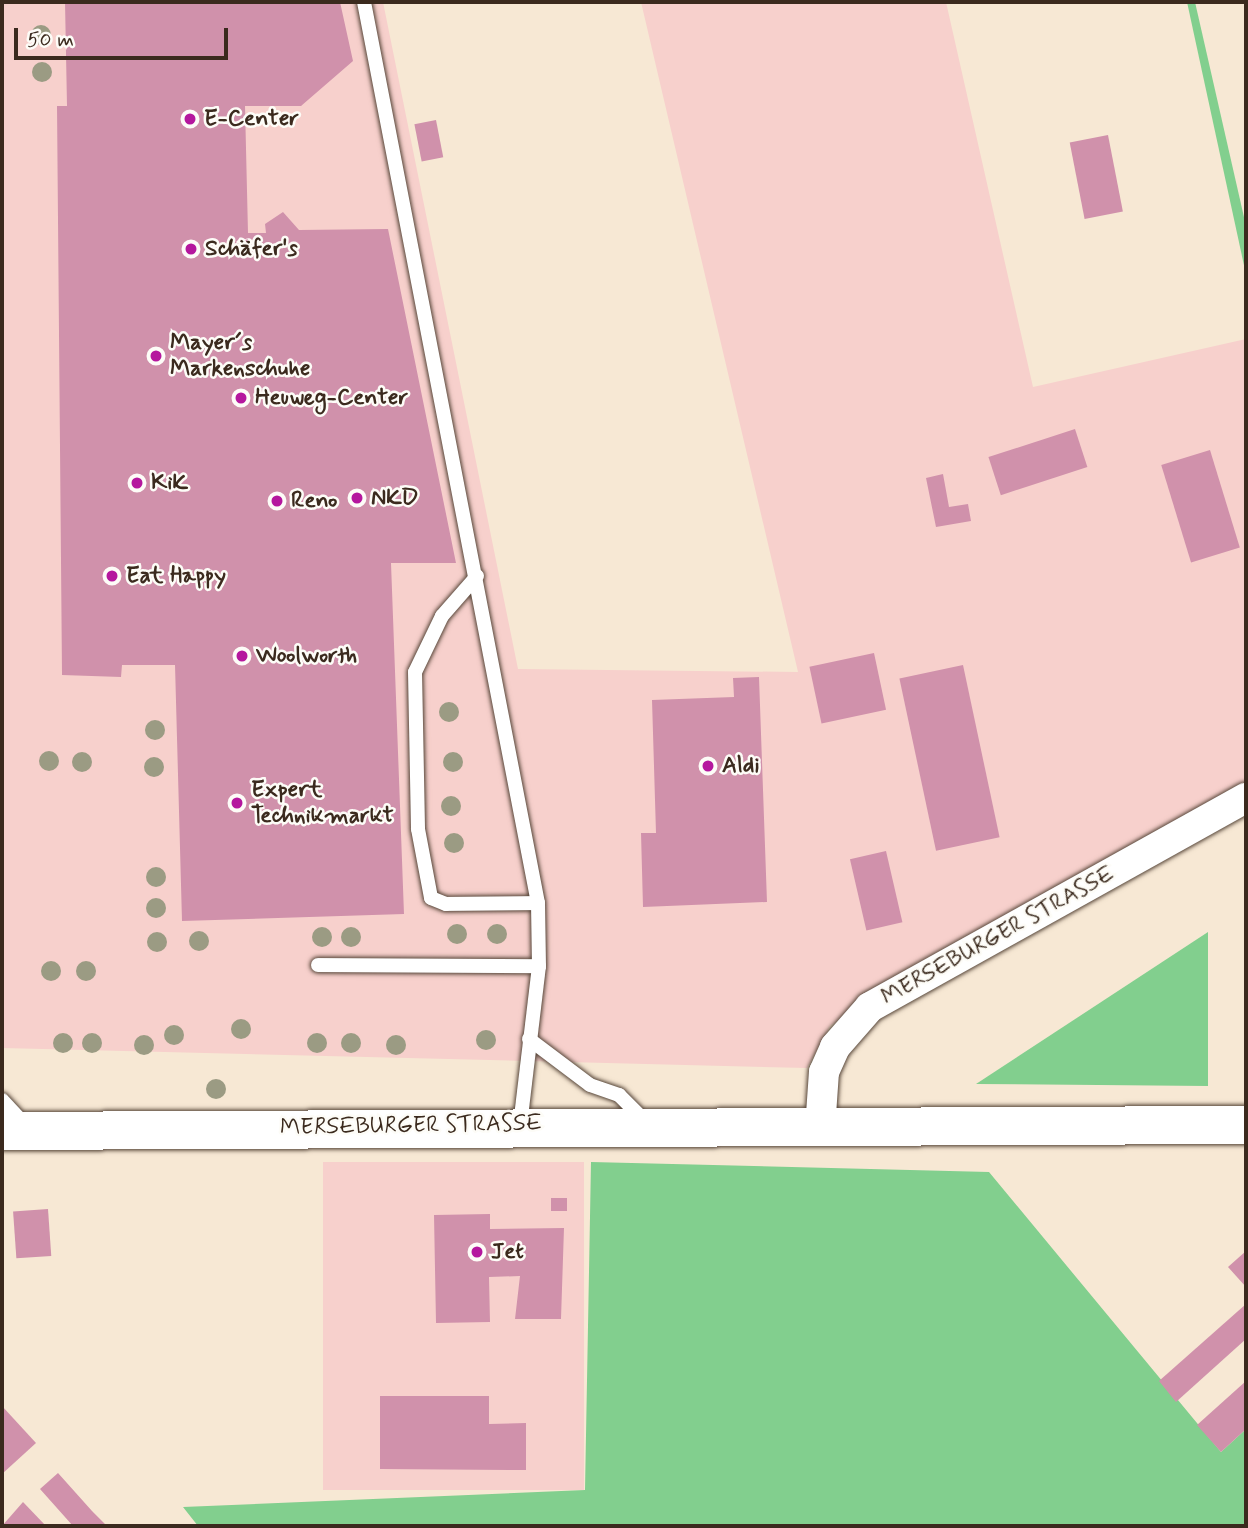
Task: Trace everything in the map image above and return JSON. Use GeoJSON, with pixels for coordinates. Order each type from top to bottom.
{"type":"FeatureCollection","features":[{"type":"Feature","properties":{"kind":"main road","name":"MERSEBURGER STRASSE"},"geometry":{"type":"LineString","coordinates":[[16,1130],[648,1124],[820,1129],[1246,1125]]}},
{"type":"Feature","properties":{"kind":"street","name":"MERSEBURGER STRASSE"},"geometry":{"type":"LineString","coordinates":[[820,1129],[829,1059],[870,1007],[1246,798]]}},
{"type":"Feature","properties":{"kind":"lane"},"geometry":{"type":"LineString","coordinates":[[364,2],[477,576],[538,903],[539,966],[520,1125]]}},
{"type":"Feature","properties":{"kind":"lane"},"geometry":{"type":"LineString","coordinates":[[477,576],[442,616],[415,672],[424,864],[431,898],[446,904],[538,903]]}},
{"type":"Feature","properties":{"kind":"lane"},"geometry":{"type":"LineString","coordinates":[[318,965],[539,966]]}},
{"type":"Feature","properties":{"kind":"lane"},"geometry":{"type":"LineString","coordinates":[[529,1039],[590,1085],[619,1095],[648,1124]]}},
{"type":"Feature","properties":{"kind":"lane"},"geometry":{"type":"LineString","coordinates":[[2,1100],[16,1130]]}},
{"type":"Feature","properties":{"kind":"shaded area"},"geometry":{"type":"Polygon","coordinates":[[[2,2],[383,2],[518,669],[798,672],[641,2],[946,2],[1033,387],[1246,339],[1246,789],[869,999],[830,1026],[807,1068],[2,1048],[2,2]]]}},
{"type":"Feature","properties":{"kind":"shaded area"},"geometry":{"type":"Polygon","coordinates":[[[323,1162],[584,1162],[584,1490],[323,1490],[323,1162]]]}},
{"type":"Feature","properties":{"kind":"green space"},"geometry":{"type":"Polygon","coordinates":[[[1187,2],[1195,2],[1246,226],[1245,270],[1187,2]]]}},
{"type":"Feature","properties":{"kind":"green space"},"geometry":{"type":"Polygon","coordinates":[[[1208,932],[1208,1086],[976,1084],[1208,932]]]}},
{"type":"Feature","properties":{"kind":"green space"},"geometry":{"type":"Polygon","coordinates":[[[591,1162],[989,1172],[1221,1452],[1246,1429],[1246,1526],[198,1526],[183,1507],[585,1490],[591,1162]]]}},
{"type":"Feature","properties":{"kind":"building","name":"Heuweg-Center"},"geometry":{"type":"Polygon","coordinates":[[[65,2],[340,2],[353,61],[301,106],[245,106],[248,233],[266,233],[265,224],[283,212],[299,230],[388,229],[456,563],[391,563],[404,914],[182,921],[175,665],[122,665],[121,677],[62,675],[57,106],[67,106],[65,2]]]}},
{"type":"Feature","properties":{"kind":"building"},"geometry":{"type":"Polygon","coordinates":[[[436,120],[443,157],[422,161],[414,124],[436,120]]]}},
{"type":"Feature","properties":{"kind":"building"},"geometry":{"type":"Polygon","coordinates":[[[1108,135],[1123,212],[1085,219],[1070,142],[1108,135]]]}},
{"type":"Feature","properties":{"kind":"building"},"geometry":{"type":"Polygon","coordinates":[[[1075,429],[1087,467],[1001,495],[988,457],[1075,429]]]}},
{"type":"Feature","properties":{"kind":"building"},"geometry":{"type":"Polygon","coordinates":[[[1210,450],[1240,548],[1191,562],[1161,465],[1210,450]]]}},
{"type":"Feature","properties":{"kind":"building"},"geometry":{"type":"Polygon","coordinates":[[[943,474],[949,507],[968,504],[971,521],[936,527],[926,478],[943,474]]]}},
{"type":"Feature","properties":{"kind":"building"},"geometry":{"type":"Polygon","coordinates":[[[874,653],[886,710],[822,723],[809,667],[874,653]]]}},
{"type":"Feature","properties":{"kind":"building"},"geometry":{"type":"Polygon","coordinates":[[[963,665],[1000,837],[936,851],[899,679],[963,665]]]}},
{"type":"Feature","properties":{"kind":"building","name":"Aldi"},"geometry":{"type":"Polygon","coordinates":[[[759,677],[767,902],[643,907],[641,833],[656,833],[652,700],[734,697],[733,678],[759,677]]]}},
{"type":"Feature","properties":{"kind":"building"},"geometry":{"type":"Polygon","coordinates":[[[886,851],[902,922],[866,930],[850,859],[886,851]]]}},
{"type":"Feature","properties":{"kind":"building"},"geometry":{"type":"Polygon","coordinates":[[[551,1198],[567,1198],[567,1211],[551,1211],[551,1198]]]}},
{"type":"Feature","properties":{"kind":"building"},"geometry":{"type":"Polygon","coordinates":[[[48,1209],[51,1256],[16,1258],[13,1211],[48,1209]]]}},
{"type":"Feature","properties":{"kind":"building","name":"Jet"},"geometry":{"type":"Polygon","coordinates":[[[490,1214],[490,1229],[564,1228],[561,1319],[515,1319],[520,1276],[489,1277],[490,1322],[436,1323],[434,1215],[490,1214]]]}},
{"type":"Feature","properties":{"kind":"building"},"geometry":{"type":"Polygon","coordinates":[[[1246,1251],[1246,1287],[1228,1267],[1246,1251]]]}},
{"type":"Feature","properties":{"kind":"building"},"geometry":{"type":"Polygon","coordinates":[[[1246,1304],[1246,1339],[1176,1402],[1159,1381],[1246,1304]]]}},
{"type":"Feature","properties":{"kind":"building"},"geometry":{"type":"Polygon","coordinates":[[[1246,1381],[1246,1429],[1221,1452],[1197,1425],[1246,1381]]]}},
{"type":"Feature","properties":{"kind":"building"},"geometry":{"type":"Polygon","coordinates":[[[380,1396],[489,1396],[489,1424],[526,1423],[526,1470],[380,1469],[380,1396]]]}},
{"type":"Feature","properties":{"kind":"building"},"geometry":{"type":"Polygon","coordinates":[[[2,1406],[36,1443],[2,1474],[2,1406]]]}},
{"type":"Feature","properties":{"kind":"building"},"geometry":{"type":"Polygon","coordinates":[[[58,1473],[107,1526],[73,1526],[40,1489],[58,1473]]]}},
{"type":"Feature","properties":{"kind":"building"},"geometry":{"type":"Polygon","coordinates":[[[23,1502],[46,1526],[2,1526],[23,1502]]]}},
{"type":"Feature","properties":{"kind":"place","name":"E-Center"},"geometry":{"type":"Point","coordinates":[190,119]}},
{"type":"Feature","properties":{"kind":"place","name":"Schäfer's"},"geometry":{"type":"Point","coordinates":[191,249]}},
{"type":"Feature","properties":{"kind":"place","name":"Mayer´s Markenschuhe"},"geometry":{"type":"Point","coordinates":[156,356]}},
{"type":"Feature","properties":{"kind":"place","name":"Heuweg-Center"},"geometry":{"type":"Point","coordinates":[241,398]}},
{"type":"Feature","properties":{"kind":"place","name":"KiK"},"geometry":{"type":"Point","coordinates":[137,483]}},
{"type":"Feature","properties":{"kind":"place","name":"NKD"},"geometry":{"type":"Point","coordinates":[357,498]}},
{"type":"Feature","properties":{"kind":"place","name":"Reno"},"geometry":{"type":"Point","coordinates":[277,501]}},
{"type":"Feature","properties":{"kind":"place","name":"Eat Happy"},"geometry":{"type":"Point","coordinates":[112,576]}},
{"type":"Feature","properties":{"kind":"place","name":"Woolworth"},"geometry":{"type":"Point","coordinates":[242,656]}},
{"type":"Feature","properties":{"kind":"place","name":"Aldi"},"geometry":{"type":"Point","coordinates":[708,766]}},
{"type":"Feature","properties":{"kind":"place","name":"Expert Technikmarkt"},"geometry":{"type":"Point","coordinates":[237,803]}},
{"type":"Feature","properties":{"kind":"place","name":"Jet"},"geometry":{"type":"Point","coordinates":[477,1252]}}]}
